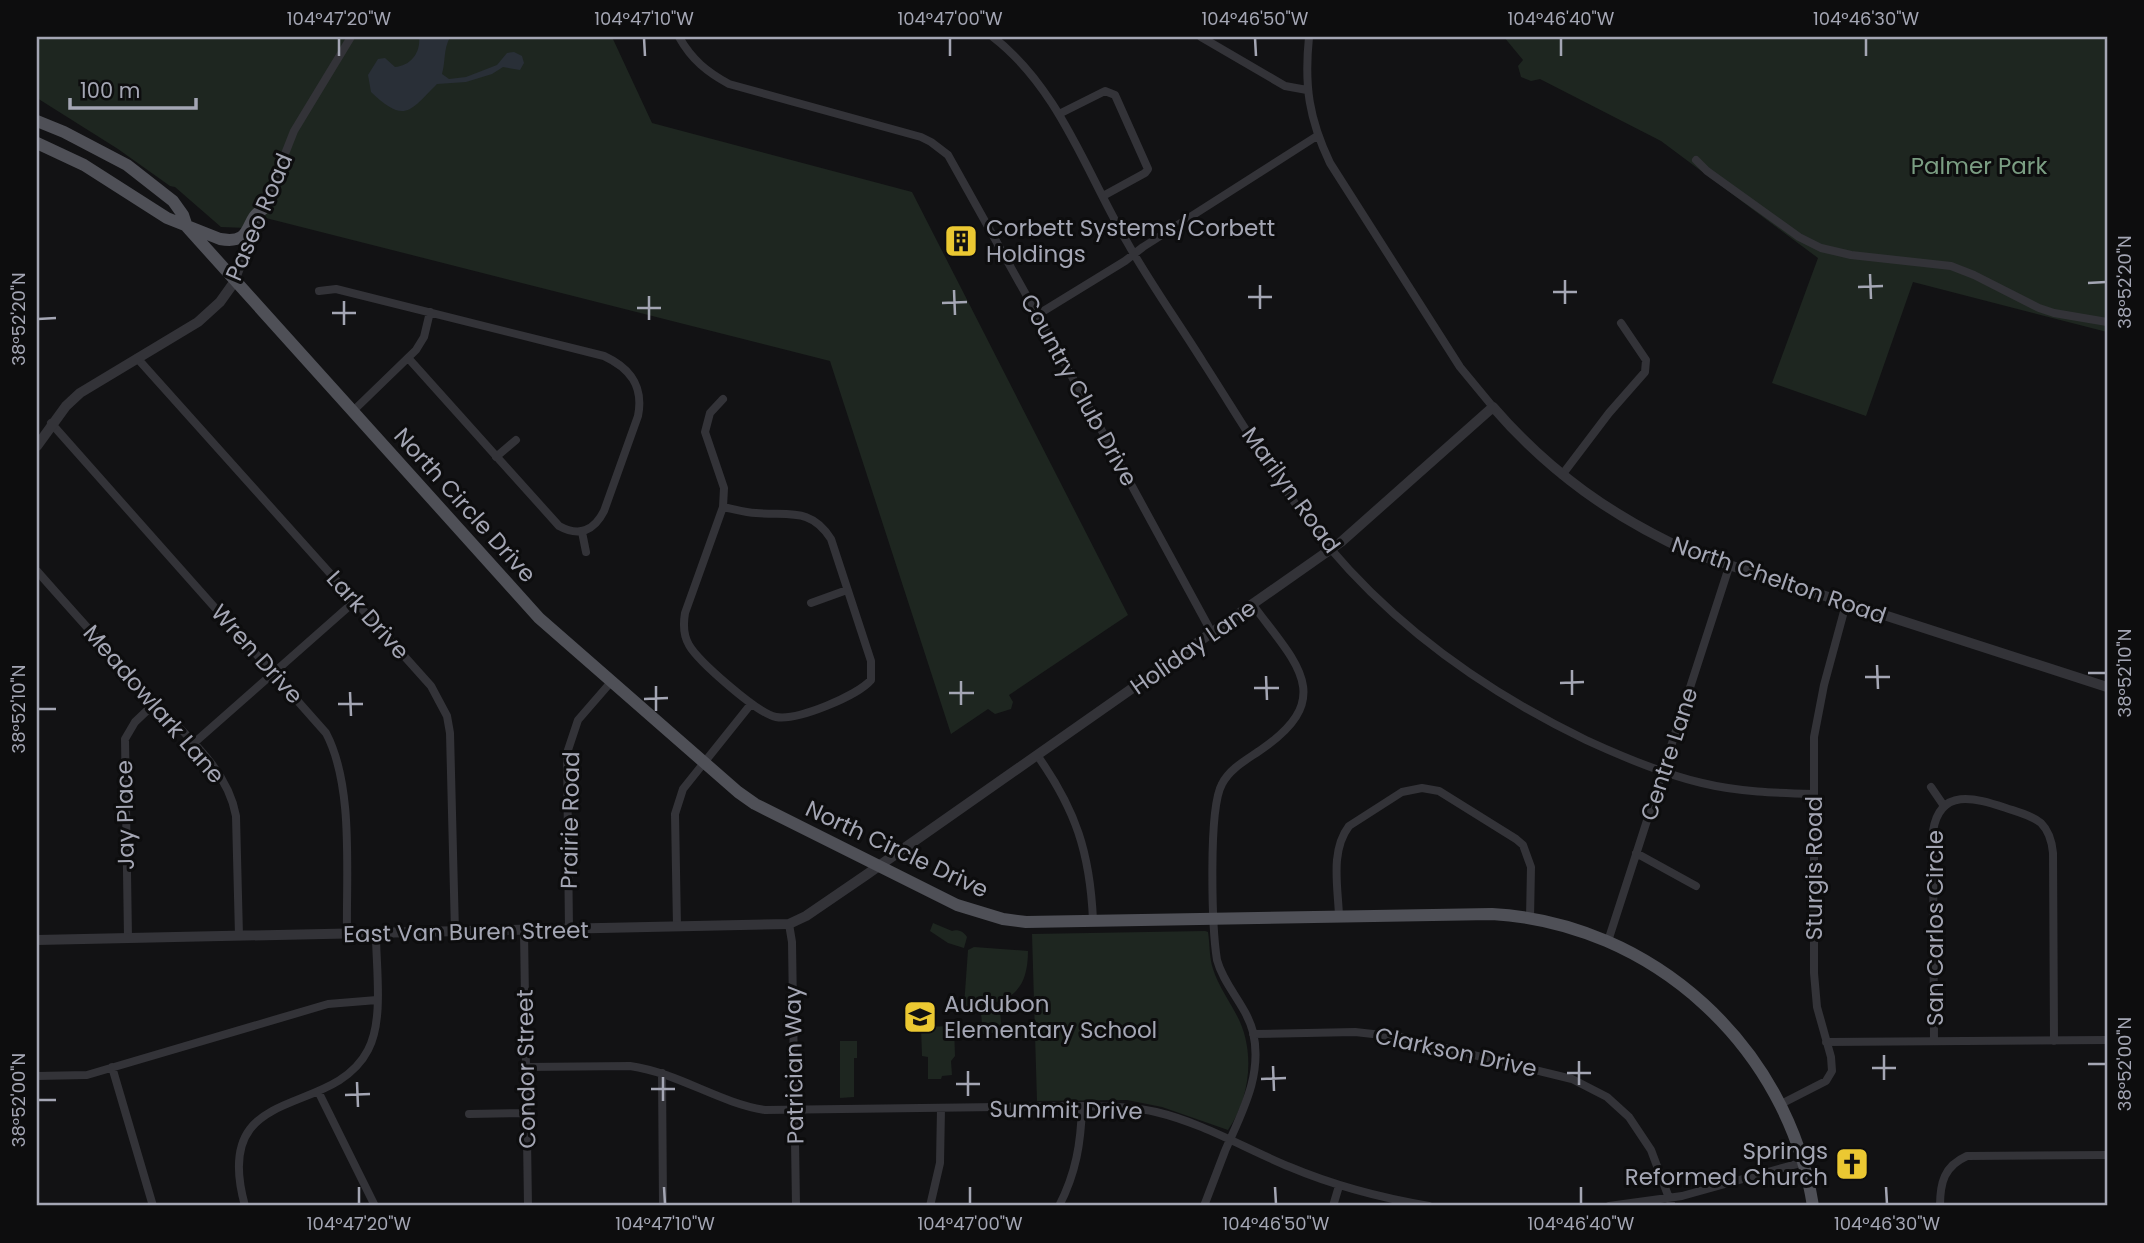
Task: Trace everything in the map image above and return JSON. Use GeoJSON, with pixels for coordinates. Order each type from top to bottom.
{"type":"FeatureCollection","features":[{"type":"Feature","properties":{"kind":"main road","name":"North Circle Drive"},"geometry":{"type":"LineString","coordinates":[[37,121],[127,165],[173,201],[183,215],[187,227],[539,618],[704,763],[755,804],[939,897],[980,914],[1026,922],[1470,914],[1530,918],[1562,925],[1608,941],[1660,969],[1688,990],[1740,1042],[1772,1086],[1781,1104],[1804,1162],[1813,1206]]}},
{"type":"Feature","properties":{"kind":"main road","name":"North Circle Drive"},"geometry":{"type":"LineString","coordinates":[[37,143],[84,165],[167,218],[187,227]]}},
{"type":"Feature","properties":{"kind":"main road"},"geometry":{"type":"LineString","coordinates":[[187,227],[220,239],[236,240],[247,233],[257,213],[263,209]]}},
{"type":"Feature","properties":{"kind":"street","name":"Paseo Road"},"geometry":{"type":"LineString","coordinates":[[37,446],[51,423],[80,393],[198,322],[220,302],[235,281],[294,131],[351,37]]}},
{"type":"Feature","properties":{"kind":"street","name":"Country Club Drive"},"geometry":{"type":"LineString","coordinates":[[679,37],[700,65],[729,84],[921,138],[939,147],[955,165],[1212,633]]}},
{"type":"Feature","properties":{"kind":"street","name":"Marilyn Road"},"geometry":{"type":"LineString","coordinates":[[993,37],[1014,55],[1036,80],[1059,114],[1135,254],[1275,474],[1331,549],[1399,618],[1464,670],[1548,722],[1608,750],[1701,783],[1740,790],[1814,794]]}},
{"type":"Feature","properties":{"kind":"street"},"geometry":{"type":"LineString","coordinates":[[1200,37],[1285,86],[1307,90]]}},
{"type":"Feature","properties":{"kind":"street","name":"North Chelton Road"},"geometry":{"type":"LineString","coordinates":[[1309,37],[1307,90],[1317,136],[1330,163],[1460,367],[1524,442],[1562,475],[1598,503],[1651,534],[1692,553],[2107,687]]}},
{"type":"Feature","properties":{"kind":"street"},"geometry":{"type":"LineString","coordinates":[[1059,114],[1105,91],[1115,94],[1148,169],[1103,196]]}},
{"type":"Feature","properties":{"kind":"street"},"geometry":{"type":"LineString","coordinates":[[1037,315],[1317,136]]}},
{"type":"Feature","properties":{"kind":"street"},"geometry":{"type":"LineString","coordinates":[[1696,160],[1790,231],[1821,248],[1852,255],[1951,265],[2039,308],[2107,322]]}},
{"type":"Feature","properties":{"kind":"street"},"geometry":{"type":"LineString","coordinates":[[319,291],[336,289],[430,312],[604,356],[622,366],[634,378],[639,397],[638,416],[604,511],[595,526],[582,532],[574,532],[559,526],[409,359]]}},
{"type":"Feature","properties":{"kind":"street"},"geometry":{"type":"LineString","coordinates":[[352,412],[409,359],[424,337],[430,312]]}},
{"type":"Feature","properties":{"kind":"street"},"geometry":{"type":"LineString","coordinates":[[1562,475],[1609,412],[1645,372],[1646,360],[1621,323]]}},
{"type":"Feature","properties":{"kind":"street","name":"Lark Drive"},"geometry":{"type":"LineString","coordinates":[[137,358],[431,686],[447,716],[450,733],[455,932]]}},
{"type":"Feature","properties":{"kind":"street"},"geometry":{"type":"LineString","coordinates":[[723,399],[710,413],[705,432],[724,488],[723,507],[685,613],[684,631],[695,654],[751,704],[776,717],[794,716],[855,694],[871,680],[871,661],[831,540],[817,522],[802,515],[757,513],[723,507]]}},
{"type":"Feature","properties":{"kind":"street","name":"Holiday Lane"},"geometry":{"type":"LineString","coordinates":[[878,867],[1331,549],[1493,407]]}},
{"type":"Feature","properties":{"kind":"street","name":"Wren Drive"},"geometry":{"type":"LineString","coordinates":[[51,423],[274,672],[322,727],[334,747],[340,765],[345,803],[347,934]]}},
{"type":"Feature","properties":{"kind":"street"},"geometry":{"type":"LineString","coordinates":[[496,457],[516,440]]}},
{"type":"Feature","properties":{"kind":"street"},"geometry":{"type":"LineString","coordinates":[[582,532],[586,552]]}},
{"type":"Feature","properties":{"kind":"street","name":"Centre Lane"},"geometry":{"type":"LineString","coordinates":[[1608,941],[1729,567]]}},
{"type":"Feature","properties":{"kind":"street","name":"Meadowlark Lane"},"geometry":{"type":"LineString","coordinates":[[37,571],[194,743],[226,785],[233,800],[237,831],[239,936]]}},
{"type":"Feature","properties":{"kind":"street"},"geometry":{"type":"LineString","coordinates":[[811,603],[847,590]]}},
{"type":"Feature","properties":{"kind":"street"},"geometry":{"type":"LineString","coordinates":[[194,743],[355,601]]}},
{"type":"Feature","properties":{"kind":"street","name":"Sturgis Road"},"geometry":{"type":"LineString","coordinates":[[1781,1104],[1818,1086],[1830,1076],[1832,1064],[1817,1007],[1814,973],[1813,754],[1816,720],[1846,604]]}},
{"type":"Feature","properties":{"kind":"street"},"geometry":{"type":"LineString","coordinates":[[1203,1206],[1251,1089],[1255,1067],[1253,1034],[1247,1016],[1224,981],[1216,951],[1214,821],[1217,795],[1231,772],[1277,739],[1294,723],[1304,695],[1297,666],[1253,605]]}},
{"type":"Feature","properties":{"kind":"street"},"geometry":{"type":"LineString","coordinates":[[871,680],[880,684]]}},
{"type":"Feature","properties":{"kind":"street","name":"Prairie Road"},"geometry":{"type":"LineString","coordinates":[[569,930],[567,753],[579,720],[611,682]]}},
{"type":"Feature","properties":{"kind":"street","name":"Jay Place"},"geometry":{"type":"LineString","coordinates":[[128,938],[125,739],[135,722],[155,703]]}},
{"type":"Feature","properties":{"kind":"street"},"geometry":{"type":"LineString","coordinates":[[677,927],[675,814],[683,789],[751,704]]}},
{"type":"Feature","properties":{"kind":"street"},"geometry":{"type":"LineString","coordinates":[[1038,755],[1061,790],[1079,830],[1091,879],[1093,920]]}},
{"type":"Feature","properties":{"kind":"street"},"geometry":{"type":"LineString","coordinates":[[1931,787],[1944,806]]}},
{"type":"Feature","properties":{"kind":"street"},"geometry":{"type":"LineString","coordinates":[[1339,916],[1337,859],[1343,833],[1349,826],[1402,792],[1422,788],[1448,795],[1522,845],[1531,867],[1530,918]]}},
{"type":"Feature","properties":{"kind":"street","name":"San Carlos Circle"},"geometry":{"type":"LineString","coordinates":[[1934,1041],[1934,821],[1944,806],[1965,798],[1978,799],[2029,816],[2040,822],[2049,836],[2053,853],[2054,1041]]}},
{"type":"Feature","properties":{"kind":"street"},"geometry":{"type":"LineString","coordinates":[[1636,853],[1696,886]]}},
{"type":"Feature","properties":{"kind":"street","name":"East Van Buren Street"},"geometry":{"type":"LineString","coordinates":[[37,940],[789,924],[806,916],[878,867]]}},
{"type":"Feature","properties":{"kind":"street","name":"Patrician Way"},"geometry":{"type":"LineString","coordinates":[[789,924],[792,942],[796,1206]]}},
{"type":"Feature","properties":{"kind":"street","name":"Condor Street"},"geometry":{"type":"LineString","coordinates":[[524,931],[528,1206]]}},
{"type":"Feature","properties":{"kind":"street"},"geometry":{"type":"LineString","coordinates":[[245,1206],[238,1168],[247,1136],[258,1121],[273,1109],[347,1076],[360,1063],[374,1036],[377,1000],[376,934]]}},
{"type":"Feature","properties":{"kind":"street"},"geometry":{"type":"LineString","coordinates":[[37,1076],[87,1074],[328,1004],[377,1000]]}},
{"type":"Feature","properties":{"kind":"street","name":"Clarkson Drive"},"geometry":{"type":"LineString","coordinates":[[1253,1034],[1378,1034],[1572,1079],[1607,1097],[1629,1117],[1651,1150],[1671,1202]]}},
{"type":"Feature","properties":{"kind":"street"},"geometry":{"type":"LineString","coordinates":[[1826,1042],[2107,1040]]}},
{"type":"Feature","properties":{"kind":"street","name":"Summit Drive"},"geometry":{"type":"LineString","coordinates":[[526,1067],[630,1066],[662,1073],[744,1105],[765,1110],[1082,1106],[1122,1107],[1159,1112],[1187,1121],[1290,1167],[1339,1185],[1376,1196],[1429,1206]]}},
{"type":"Feature","properties":{"kind":"street"},"geometry":{"type":"LineString","coordinates":[[112,1067],[153,1206]]}},
{"type":"Feature","properties":{"kind":"street"},"geometry":{"type":"LineString","coordinates":[[662,1073],[663,1206]]}},
{"type":"Feature","properties":{"kind":"street"},"geometry":{"type":"LineString","coordinates":[[318,1091],[375,1206]]}},
{"type":"Feature","properties":{"kind":"street"},"geometry":{"type":"LineString","coordinates":[[1059,1206],[1071,1181],[1078,1157],[1082,1106]]}},
{"type":"Feature","properties":{"kind":"street"},"geometry":{"type":"LineString","coordinates":[[930,1206],[940,1163],[941,1108]]}},
{"type":"Feature","properties":{"kind":"street"},"geometry":{"type":"LineString","coordinates":[[469,1114],[527,1113]]}},
{"type":"Feature","properties":{"kind":"street"},"geometry":{"type":"LineString","coordinates":[[1940,1206],[1943,1177],[1953,1164],[1967,1156],[2107,1155]]}},
{"type":"Feature","properties":{"kind":"street"},"geometry":{"type":"LineString","coordinates":[[1609,1206],[1671,1202],[1804,1162]]}},
{"type":"Feature","properties":{"kind":"street"},"geometry":{"type":"LineString","coordinates":[[1333,1206],[1339,1185]]}},
{"type":"Feature","properties":{"kind":"green space"},"geometry":{"type":"Polygon","coordinates":[[[37,37],[612,37],[652,123],[912,192],[1128,615],[1009,695],[1013,702],[1011,709],[995,714],[988,709],[951,734],[830,361],[254,215],[247,228],[221,227],[175,187],[37,98],[37,37]]]}},
{"type":"Feature","properties":{"kind":"green space","name":"Palmer Park"},"geometry":{"type":"Polygon","coordinates":[[[1504,37],[2107,37],[2107,332],[1913,282],[1866,416],[1772,383],[1818,258],[1661,141],[1540,79],[1531,81],[1521,77],[1518,66],[1523,60],[1504,37]]]}},
{"type":"Feature","properties":{"kind":"green space"},"geometry":{"type":"Polygon","coordinates":[[[933,923],[964,934],[967,937],[964,948],[948,943],[930,931],[933,923]]]}},
{"type":"Feature","properties":{"kind":"green space"},"geometry":{"type":"Polygon","coordinates":[[[1208,932],[1213,969],[1240,1022],[1247,1049],[1245,1092],[1228,1130],[1162,1107],[1127,1100],[1037,1101],[1032,934],[1208,932]]]}},
{"type":"Feature","properties":{"kind":"green space"},"geometry":{"type":"Polygon","coordinates":[[[974,947],[1028,951],[1027,966],[1019,988],[1002,1000],[964,1006],[968,950],[974,947]]]}},
{"type":"Feature","properties":{"kind":"green space"},"geometry":{"type":"Polygon","coordinates":[[[1000,1011],[1002,1032],[983,1034],[981,1013],[1000,1011]]]}},
{"type":"Feature","properties":{"kind":"green space"},"geometry":{"type":"Polygon","coordinates":[[[954,1026],[955,1056],[951,1061],[952,1075],[942,1076],[941,1079],[928,1079],[928,1057],[922,1056],[921,1027],[954,1026]]]}},
{"type":"Feature","properties":{"kind":"green space"},"geometry":{"type":"Polygon","coordinates":[[[840,1041],[857,1041],[854,1097],[840,1098],[840,1041]]]}},
{"type":"Feature","properties":{"kind":"shaded area"},"geometry":{"type":"Polygon","coordinates":[[[419,37],[450,37],[442,74],[449,79],[466,77],[497,65],[507,53],[514,52],[522,56],[524,63],[520,70],[503,67],[492,74],[466,82],[437,84],[413,107],[399,111],[371,92],[368,75],[378,59],[385,58],[395,67],[406,64],[414,57],[419,37]]]}},
{"type":"Feature","properties":{"kind":"place","name":"Corbett Systems/Corbett Holdings"},"geometry":{"type":"Point","coordinates":[961,241]}},
{"type":"Feature","properties":{"kind":"place","name":"Audubon Elementary School"},"geometry":{"type":"Point","coordinates":[920,1017]}},
{"type":"Feature","properties":{"kind":"place","name":"Springs Reformed Church"},"geometry":{"type":"Point","coordinates":[1852,1164]}}]}
